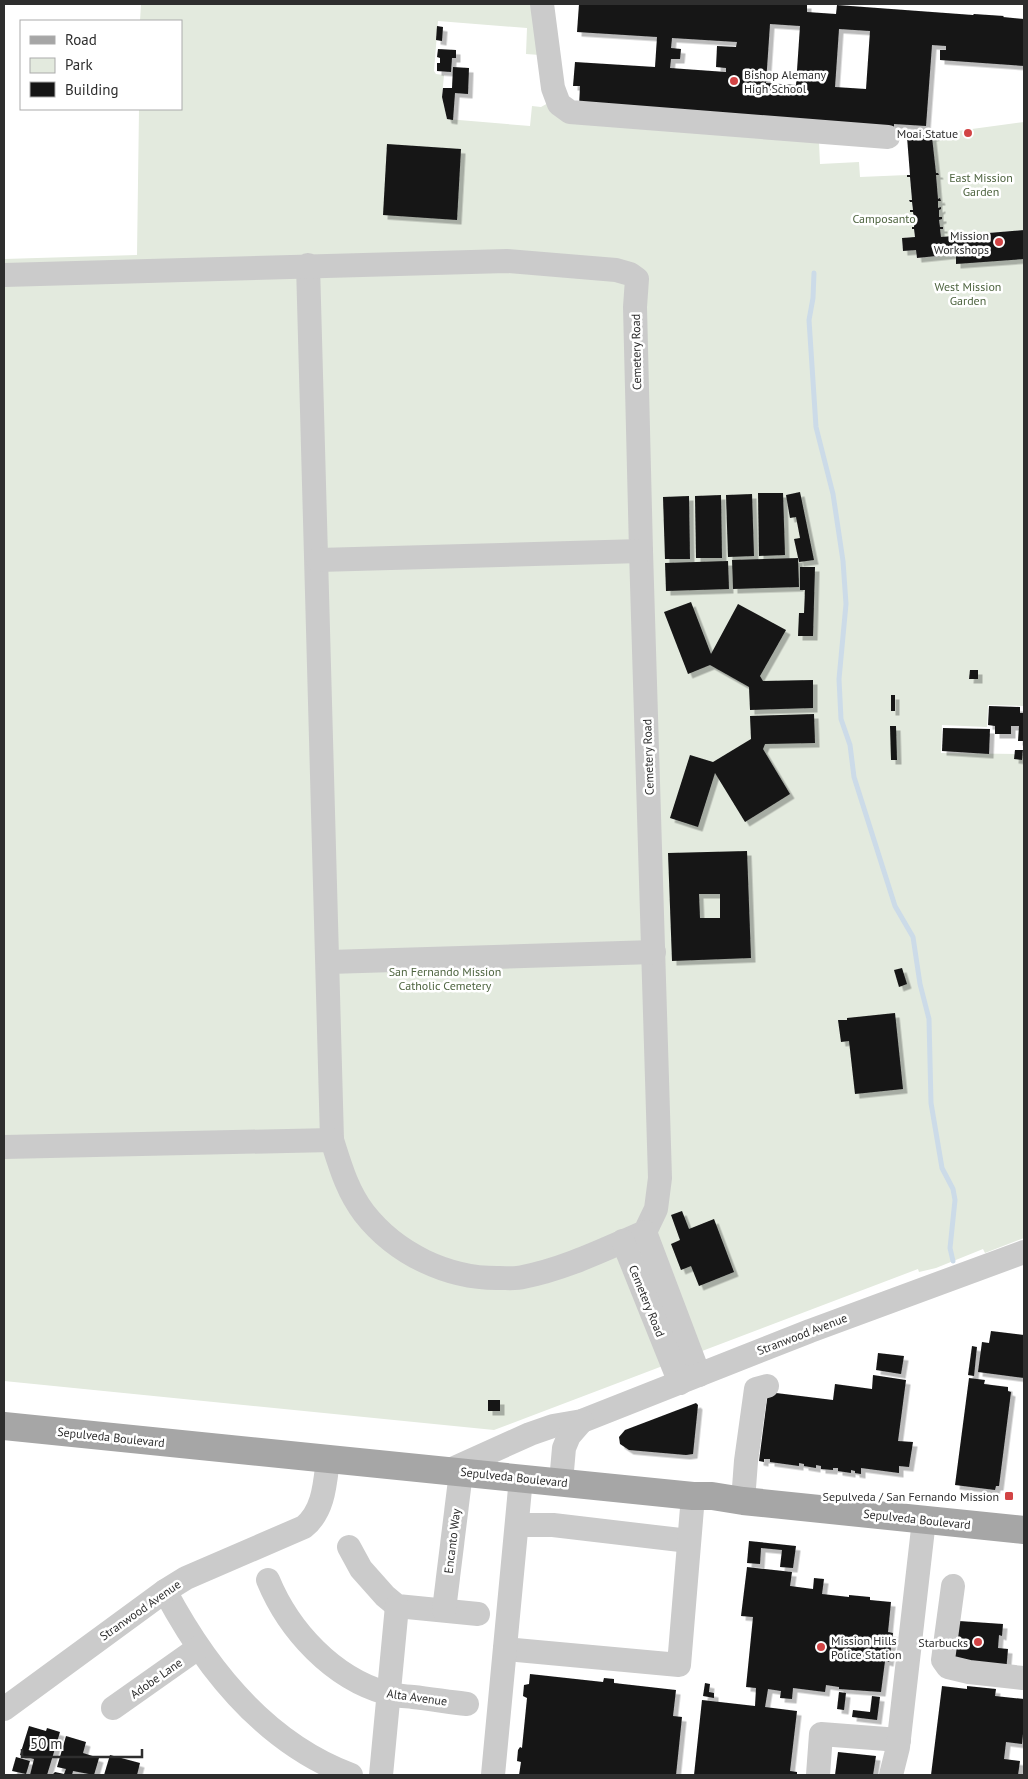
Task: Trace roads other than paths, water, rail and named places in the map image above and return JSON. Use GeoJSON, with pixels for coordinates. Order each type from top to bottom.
{"type":"FeatureCollection","features":[{"type":"Feature","properties":{"kind":"main road","name":"Sepulveda Boulevard"},"geometry":{"type":"LineString","coordinates":[[4,1426],[693,1496],[712,1496],[743,1501],[1024,1530]]}},
{"type":"Feature","properties":{"kind":"street"},"geometry":{"type":"LineString","coordinates":[[542,4],[553,88],[559,104],[570,112],[888,138]]}},
{"type":"Feature","properties":{"kind":"street","name":"Cemetery Road"},"geometry":{"type":"LineString","coordinates":[[308,265],[507,261],[616,270],[630,274],[637,279],[635,307],[641,551],[660,1178],[656,1209],[634,1237],[689,1379]]}},
{"type":"Feature","properties":{"kind":"street"},"geometry":{"type":"LineString","coordinates":[[4,275],[308,265],[318,560],[332,1140],[344,1179],[363,1212],[388,1238],[418,1258],[445,1270],[480,1278],[522,1278],[578,1261],[634,1237]]}},
{"type":"Feature","properties":{"kind":"street"},"geometry":{"type":"LineString","coordinates":[[318,560],[641,551]]}},
{"type":"Feature","properties":{"kind":"street"},"geometry":{"type":"LineString","coordinates":[[329,962],[654,952]]}},
{"type":"Feature","properties":{"kind":"street"},"geometry":{"type":"LineString","coordinates":[[4,1147],[332,1140]]}},
{"type":"Feature","properties":{"kind":"street","name":"Stranwood Avenue"},"geometry":{"type":"LineString","coordinates":[[454,1472],[530,1434],[553,1426],[582,1421],[810,1331],[1024,1252]]}},
{"type":"Feature","properties":{"kind":"street"},"geometry":{"type":"LineString","coordinates":[[743,1501],[746,1461],[756,1389],[767,1386]]}},
{"type":"Feature","properties":{"kind":"street"},"geometry":{"type":"LineString","coordinates":[[561,1482],[564,1448],[569,1436],[582,1421]]}},
{"type":"Feature","properties":{"kind":"street","name":"Stranwood Avenue"},"geometry":{"type":"LineString","coordinates":[[4,1710],[165,1591],[186,1578],[304,1527],[311,1522],[316,1515],[322,1498],[328,1459]]}},
{"type":"Feature","properties":{"kind":"street","name":"Encanto Way"},"geometry":{"type":"LineString","coordinates":[[444,1610],[454,1472]]}},
{"type":"Feature","properties":{"kind":"street"},"geometry":{"type":"LineString","coordinates":[[493,1775],[521,1478]]}},
{"type":"Feature","properties":{"kind":"street"},"geometry":{"type":"LineString","coordinates":[[505,1649],[679,1665],[693,1496]]}},
{"type":"Feature","properties":{"kind":"street"},"geometry":{"type":"LineString","coordinates":[[890,1775],[898,1740],[924,1520]]}},
{"type":"Feature","properties":{"kind":"street"},"geometry":{"type":"LineString","coordinates":[[517,1525],[553,1525],[689,1541]]}},
{"type":"Feature","properties":{"kind":"street"},"geometry":{"type":"LineString","coordinates":[[349,1547],[361,1569],[385,1596],[397,1606],[478,1614]]}},
{"type":"Feature","properties":{"kind":"street","name":"Alta Avenue"},"geometry":{"type":"LineString","coordinates":[[268,1580],[286,1614],[314,1650],[343,1673],[364,1686],[388,1694],[467,1704]]}},
{"type":"Feature","properties":{"kind":"street"},"geometry":{"type":"LineString","coordinates":[[953,1586],[943,1660],[948,1667],[954,1670],[1023,1678]]}},
{"type":"Feature","properties":{"kind":"street"},"geometry":{"type":"LineString","coordinates":[[165,1591],[198,1648],[239,1699],[270,1728],[314,1758],[351,1775]]}},
{"type":"Feature","properties":{"kind":"street"},"geometry":{"type":"LineString","coordinates":[[381,1775],[397,1606]]}},
{"type":"Feature","properties":{"kind":"street","name":"Adobe Lane"},"geometry":{"type":"LineString","coordinates":[[113,1708],[198,1648]]}},
{"type":"Feature","properties":{"kind":"street"},"geometry":{"type":"LineString","coordinates":[[818,1775],[821,1734],[898,1740]]}},
{"type":"Feature","properties":{"kind":"waterway"},"geometry":{"type":"LineString","coordinates":[[814,273],[813,298],[809,320],[816,427],[833,494],[843,561],[846,604],[839,679],[841,719],[850,745],[854,777],[895,906],[913,937],[920,984],[929,1019],[931,1103],[942,1168],[953,1189],[955,1200],[950,1248],[953,1261]]}},
{"type":"Feature","properties":{"kind":"place","name":"Bishop Alemany High School"},"geometry":{"type":"Point","coordinates":[734,81]}},
{"type":"Feature","properties":{"kind":"place","name":"Moai Statue"},"geometry":{"type":"Point","coordinates":[968,133]}},
{"type":"Feature","properties":{"kind":"place","name":"Mission Workshops"},"geometry":{"type":"Point","coordinates":[999,242]}},
{"type":"Feature","properties":{"kind":"place","name":"Sepulveda / San Fernando Mission"},"geometry":{"type":"Point","coordinates":[1009,1496]}},
{"type":"Feature","properties":{"kind":"place","name":"Starbucks"},"geometry":{"type":"Point","coordinates":[978,1642]}},
{"type":"Feature","properties":{"kind":"place","name":"Mission Hills Police Station"},"geometry":{"type":"Point","coordinates":[821,1647]}},
{"type":"Feature","properties":{"kind":"park label","name":"East Mission Garden"},"geometry":{"type":"Point","coordinates":[981,184]}},
{"type":"Feature","properties":{"kind":"park label","name":"Camposanto"},"geometry":{"type":"Point","coordinates":[884,218]}},
{"type":"Feature","properties":{"kind":"park label","name":"West Mission Garden"},"geometry":{"type":"Point","coordinates":[968,293]}},
{"type":"Feature","properties":{"kind":"park label","name":"San Fernando Mission Catholic Cemetery"},"geometry":{"type":"Point","coordinates":[445,978]}}]}
